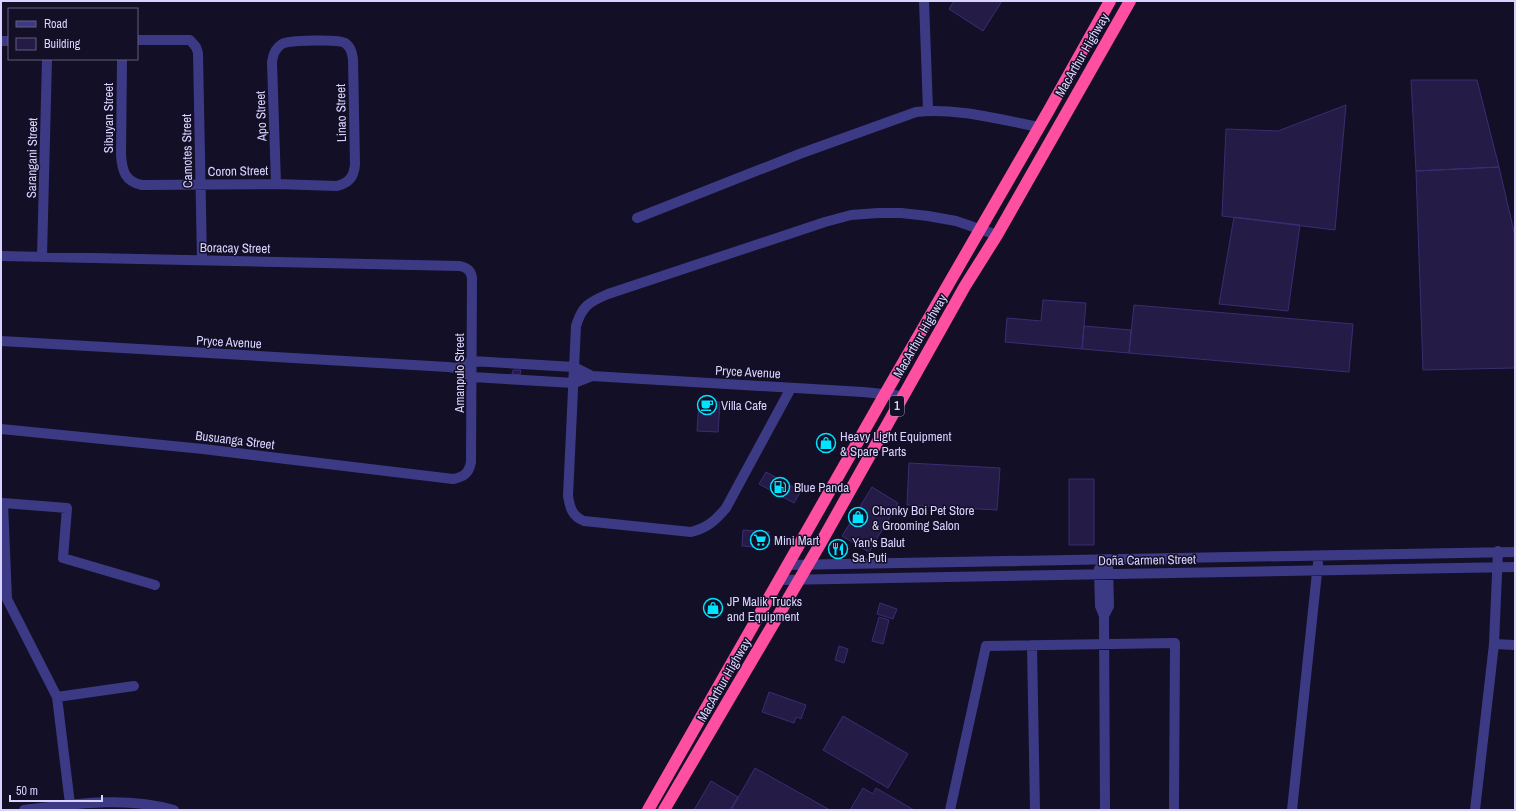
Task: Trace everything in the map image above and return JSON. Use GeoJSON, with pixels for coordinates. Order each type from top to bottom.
{"type":"FeatureCollection","features":[{"type":"Feature","properties":{"kind":"highway","name":"MacArthur Highway"},"geometry":{"type":"LineString","coordinates":[[648,810],[885,394],[1040,127],[1110,1]]}},
{"type":"Feature","properties":{"kind":"highway","name":"MacArthur Highway"},"geometry":{"type":"LineString","coordinates":[[664,810],[807,566],[1130,1]]}},
{"type":"Feature","properties":{"kind":"highway"},"geometry":{"type":"LineString","coordinates":[[962,262],[975,270]]}},
{"type":"Feature","properties":{"kind":"highway"},"geometry":{"type":"LineString","coordinates":[[669,775],[680,783]]}},
{"type":"Feature","properties":{"kind":"street"},"geometry":{"type":"LineString","coordinates":[[924,1],[928,110]]}},
{"type":"Feature","properties":{"kind":"street","name":"Camotes Street"},"geometry":{"type":"LineString","coordinates":[[138,40],[190,40],[194,43],[198,53],[202,260]]}},
{"type":"Feature","properties":{"kind":"street","name":"Linao Street"},"geometry":{"type":"LineString","coordinates":[[277,48],[286,42],[335,41],[341,41],[350,48],[353,59],[355,164],[351,179]]}},
{"type":"Feature","properties":{"kind":"street","name":"Apo Street"},"geometry":{"type":"LineString","coordinates":[[276,184],[272,62],[277,48]]}},
{"type":"Feature","properties":{"kind":"street","name":"Sarangani Street"},"geometry":{"type":"LineString","coordinates":[[42,257],[47,60]]}},
{"type":"Feature","properties":{"kind":"street","name":"Sibuyan Street"},"geometry":{"type":"LineString","coordinates":[[122,60],[120,155],[123,170],[126,176]]}},
{"type":"Feature","properties":{"kind":"street"},"geometry":{"type":"LineString","coordinates":[[637,218],[808,150],[909,114],[928,110],[955,112],[1040,127]]}},
{"type":"Feature","properties":{"kind":"street","name":"Coron Street"},"geometry":{"type":"LineString","coordinates":[[126,176],[130,181],[142,185],[276,184],[337,186],[344,184],[351,179]]}},
{"type":"Feature","properties":{"kind":"street"},"geometry":{"type":"LineString","coordinates":[[791,388],[726,508],[710,525],[702,530],[691,532],[584,521],[572,512],[568,496],[576,326],[582,309],[588,303],[608,294],[825,222],[851,215],[878,212],[928,216],[956,221],[997,235]]}},
{"type":"Feature","properties":{"kind":"street","name":"Boracay Street"},"geometry":{"type":"LineString","coordinates":[[1,256],[460,266],[468,269]]}},
{"type":"Feature","properties":{"kind":"street","name":"Amanpulo Street"},"geometry":{"type":"LineString","coordinates":[[465,476],[469,471],[471,462],[472,278],[468,269]]}},
{"type":"Feature","properties":{"kind":"street","name":"Pryce Avenue"},"geometry":{"type":"LineString","coordinates":[[1,341],[456,368],[472,377],[574,383],[592,376]]}},
{"type":"Feature","properties":{"kind":"street","name":"Pryce Avenue"},"geometry":{"type":"LineString","coordinates":[[456,368],[472,361],[574,367],[592,376],[903,396]]}},
{"type":"Feature","properties":{"kind":"street","name":"Busuanga Street"},"geometry":{"type":"LineString","coordinates":[[1,429],[203,449],[453,478],[465,476]]}},
{"type":"Feature","properties":{"kind":"street"},"geometry":{"type":"LineString","coordinates":[[70,804],[57,697],[7,599],[3,503],[67,508],[63,558],[155,585]]}},
{"type":"Feature","properties":{"kind":"street"},"geometry":{"type":"LineString","coordinates":[[1475,810],[1494,644],[1498,552]]}},
{"type":"Feature","properties":{"kind":"street","name":"Doña Carmen Street"},"geometry":{"type":"LineString","coordinates":[[787,565],[807,566],[1515,552]]}},
{"type":"Feature","properties":{"kind":"street"},"geometry":{"type":"LineString","coordinates":[[1292,810],[1319,555]]}},
{"type":"Feature","properties":{"kind":"street"},"geometry":{"type":"LineString","coordinates":[[1104,560],[1104,574],[1109,606],[1104,616],[1106,810]]}},
{"type":"Feature","properties":{"kind":"street","name":"Doña Carmen Street"},"geometry":{"type":"LineString","coordinates":[[779,580],[1515,567]]}},
{"type":"Feature","properties":{"kind":"street"},"geometry":{"type":"LineString","coordinates":[[950,810],[986,646],[1174,643],[1174,810]]}},
{"type":"Feature","properties":{"kind":"street"},"geometry":{"type":"LineString","coordinates":[[1494,644],[1515,645]]}},
{"type":"Feature","properties":{"kind":"street"},"geometry":{"type":"LineString","coordinates":[[1032,645],[1035,810]]}},
{"type":"Feature","properties":{"kind":"street"},"geometry":{"type":"LineString","coordinates":[[57,697],[134,686]]}},
{"type":"Feature","properties":{"kind":"street"},"geometry":{"type":"LineString","coordinates":[[24,810],[70,804],[116,802],[135,802],[161,806],[174,810]]}},
{"type":"Feature","properties":{"kind":"building"},"geometry":{"type":"Polygon","coordinates":[[[954,1],[1002,1],[983,31],[949,9],[954,1]]]}},
{"type":"Feature","properties":{"kind":"building"},"geometry":{"type":"Polygon","coordinates":[[[1411,80],[1477,80],[1499,167],[1416,171],[1411,80]]]}},
{"type":"Feature","properties":{"kind":"building"},"geometry":{"type":"Polygon","coordinates":[[[1346,105],[1335,230],[1222,216],[1226,129],[1278,131],[1346,105]]]}},
{"type":"Feature","properties":{"kind":"building"},"geometry":{"type":"Polygon","coordinates":[[[1499,167],[1515,236],[1515,368],[1423,370],[1416,171],[1499,167]]]}},
{"type":"Feature","properties":{"kind":"building"},"geometry":{"type":"Polygon","coordinates":[[[1234,217],[1300,225],[1288,311],[1219,304],[1234,217]]]}},
{"type":"Feature","properties":{"kind":"building"},"geometry":{"type":"Polygon","coordinates":[[[1043,300],[1086,303],[1082,349],[1005,342],[1007,318],[1041,321],[1043,300]]]}},
{"type":"Feature","properties":{"kind":"building"},"geometry":{"type":"Polygon","coordinates":[[[1134,305],[1353,324],[1349,372],[1129,353],[1134,305]]]}},
{"type":"Feature","properties":{"kind":"building"},"geometry":{"type":"Polygon","coordinates":[[[1084,326],[1131,330],[1129,353],[1082,349],[1084,326]]]}},
{"type":"Feature","properties":{"kind":"building"},"geometry":{"type":"Polygon","coordinates":[[[513,370],[521,370],[520,375],[512,374],[513,370]]]}},
{"type":"Feature","properties":{"kind":"building"},"geometry":{"type":"Polygon","coordinates":[[[699,401],[720,402],[718,432],[697,431],[699,401]]]}},
{"type":"Feature","properties":{"kind":"building"},"geometry":{"type":"Polygon","coordinates":[[[909,463],[1000,468],[997,510],[907,505],[909,463]]]}},
{"type":"Feature","properties":{"kind":"building","name":"Blue Panda"},"geometry":{"type":"Polygon","coordinates":[[[766,472],[801,491],[794,503],[759,484],[766,472]]]}},
{"type":"Feature","properties":{"kind":"building"},"geometry":{"type":"Polygon","coordinates":[[[1069,479],[1094,479],[1094,545],[1069,545],[1069,479]]]}},
{"type":"Feature","properties":{"kind":"building"},"geometry":{"type":"Polygon","coordinates":[[[872,487],[898,503],[869,552],[842,536],[872,487]]]}},
{"type":"Feature","properties":{"kind":"building"},"geometry":{"type":"Polygon","coordinates":[[[743,530],[769,532],[767,548],[742,546],[743,530]]]}},
{"type":"Feature","properties":{"kind":"building"},"geometry":{"type":"Polygon","coordinates":[[[880,603],[897,609],[893,619],[877,614],[880,603]]]}},
{"type":"Feature","properties":{"kind":"building"},"geometry":{"type":"Polygon","coordinates":[[[879,617],[889,620],[883,644],[872,641],[879,617]]]}},
{"type":"Feature","properties":{"kind":"building"},"geometry":{"type":"Polygon","coordinates":[[[839,646],[848,649],[844,663],[835,660],[839,646]]]}},
{"type":"Feature","properties":{"kind":"building"},"geometry":{"type":"Polygon","coordinates":[[[769,692],[806,705],[801,719],[796,717],[794,723],[762,712],[769,692]]]}},
{"type":"Feature","properties":{"kind":"building"},"geometry":{"type":"Polygon","coordinates":[[[843,716],[908,754],[888,788],[823,750],[843,716]]]}},
{"type":"Feature","properties":{"kind":"building"},"geometry":{"type":"Polygon","coordinates":[[[755,768],[830,810],[731,810],[755,768]]]}},
{"type":"Feature","properties":{"kind":"building"},"geometry":{"type":"Polygon","coordinates":[[[711,781],[738,797],[730,810],[694,810],[711,781]]]}},
{"type":"Feature","properties":{"kind":"building"},"geometry":{"type":"Polygon","coordinates":[[[863,788],[873,794],[876,788],[914,810],[850,810],[863,788]]]}},
{"type":"Feature","properties":{"kind":"place","name":"Villa Cafe"},"geometry":{"type":"Point","coordinates":[707,405]}},
{"type":"Feature","properties":{"kind":"place","name":"Heavy Light Equipment & Spare Parts"},"geometry":{"type":"Point","coordinates":[826,443]}},
{"type":"Feature","properties":{"kind":"place","name":"Blue Panda"},"geometry":{"type":"Point","coordinates":[780,487]}},
{"type":"Feature","properties":{"kind":"place","name":"Chonky Boi Pet Store & Grooming Salon"},"geometry":{"type":"Point","coordinates":[858,517]}},
{"type":"Feature","properties":{"kind":"place","name":"Mini Mart"},"geometry":{"type":"Point","coordinates":[760,540]}},
{"type":"Feature","properties":{"kind":"place","name":"Yan's Balut Sa Puti"},"geometry":{"type":"Point","coordinates":[838,549]}},
{"type":"Feature","properties":{"kind":"place","name":"JP Malik Trucks and Equipment"},"geometry":{"type":"Point","coordinates":[713,608]}}]}
